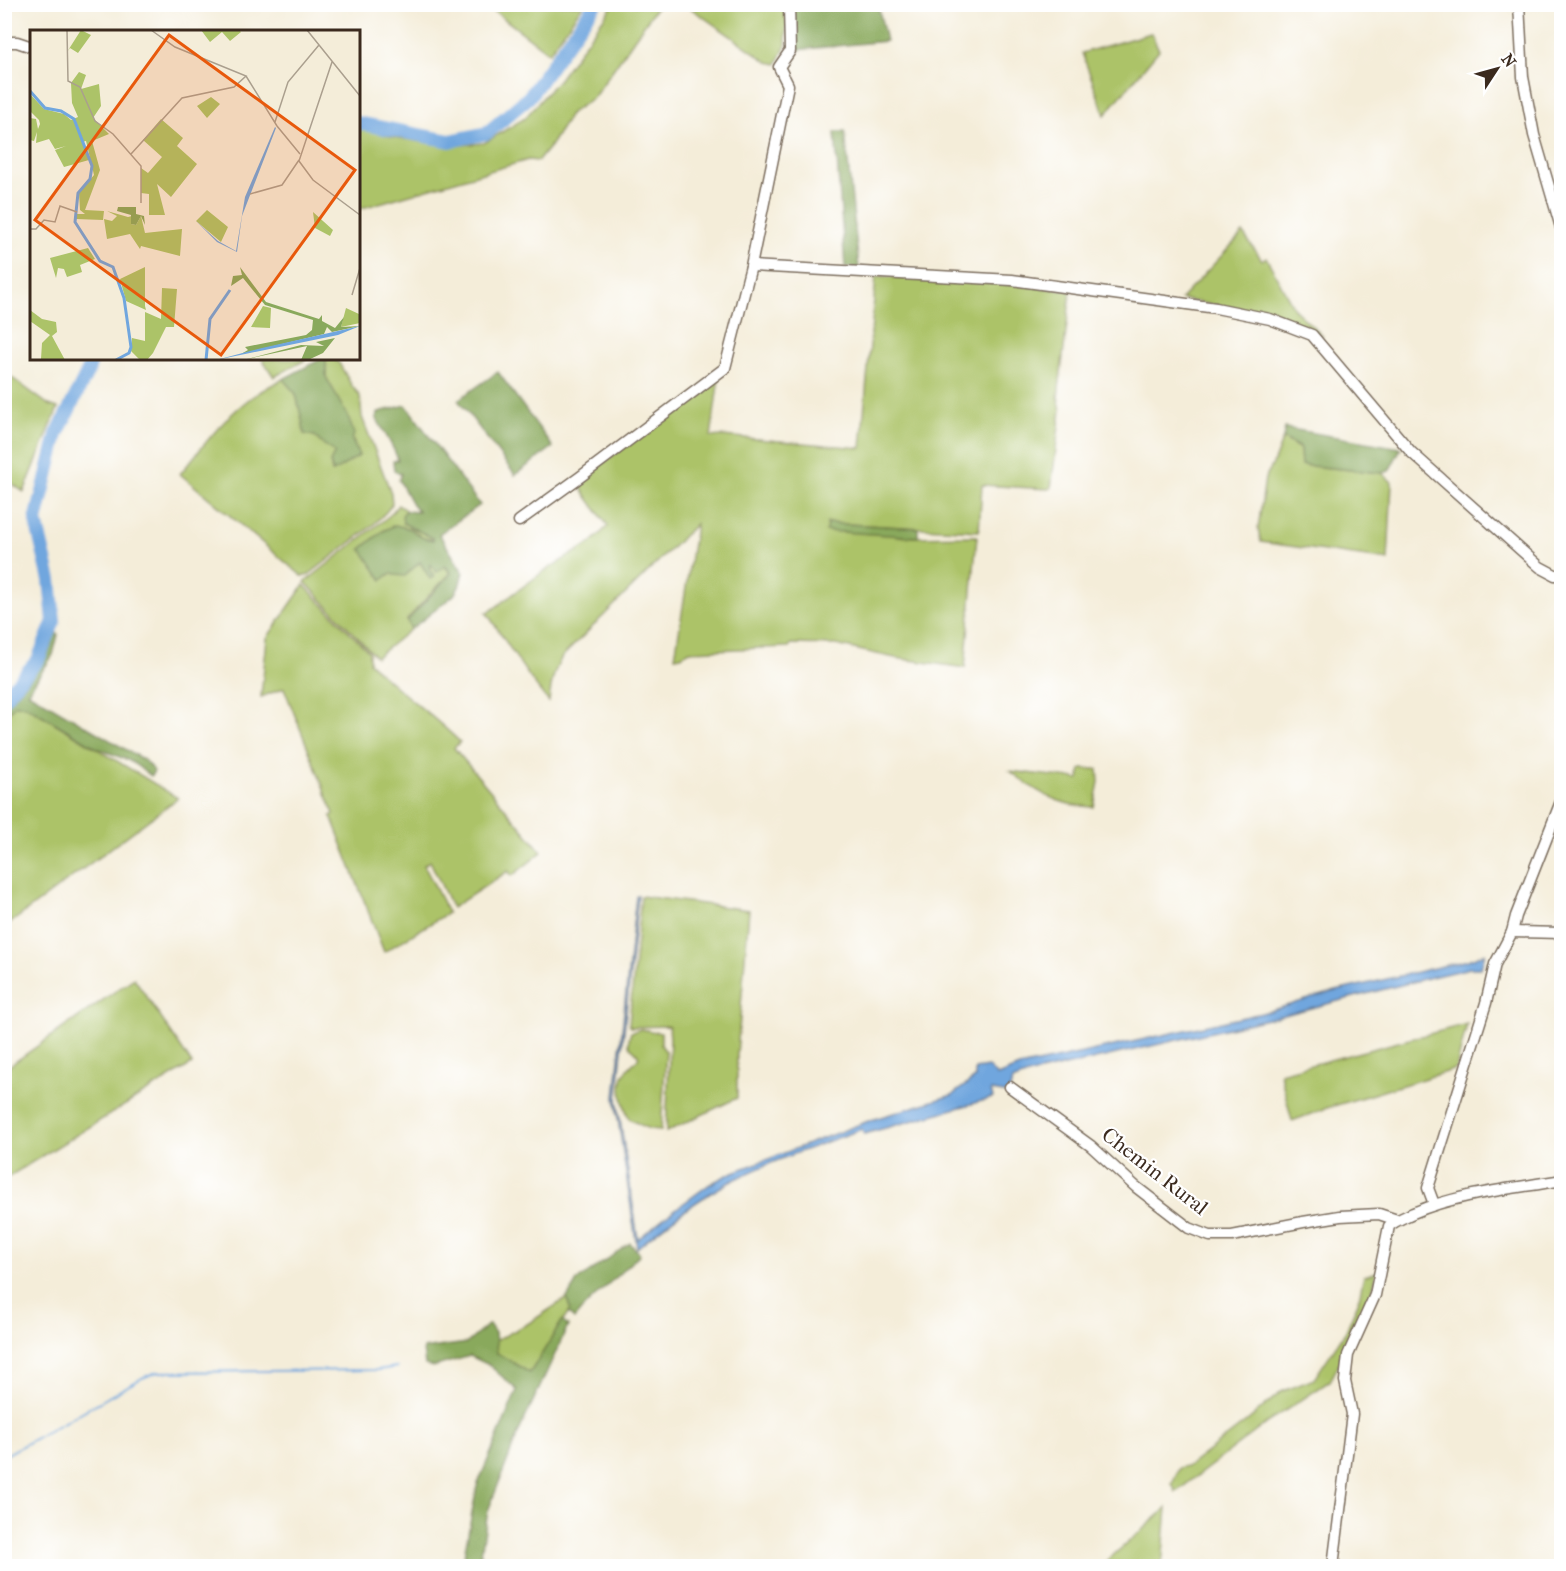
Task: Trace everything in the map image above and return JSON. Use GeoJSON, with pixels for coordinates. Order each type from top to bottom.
{"type":"FeatureCollection","features":[{"type":"Feature","properties":{"kind":"street"},"geometry":{"type":"LineString","coordinates":[[519,520],[725,368],[751,266],[788,85],[779,67],[790,51],[789,4]]}},
{"type":"Feature","properties":{"kind":"street"},"geometry":{"type":"LineString","coordinates":[[1519,4],[1523,77],[1534,135],[1562,231]]}},
{"type":"Feature","properties":{"kind":"street"},"geometry":{"type":"LineString","coordinates":[[4,42],[17,42],[30,46]]}},
{"type":"Feature","properties":{"kind":"street"},"geometry":{"type":"LineString","coordinates":[[751,266],[1012,280],[1216,308],[1270,319],[1312,335],[1411,452],[1540,567],[1562,576]]}},
{"type":"Feature","properties":{"kind":"street"},"geometry":{"type":"LineString","coordinates":[[1434,1204],[1428,1188],[1486,1003],[1495,964],[1512,932],[1516,916],[1562,799]]}},
{"type":"Feature","properties":{"kind":"street"},"geometry":{"type":"LineString","coordinates":[[1512,932],[1562,933]]}},
{"type":"Feature","properties":{"kind":"street","name":"Chemin Rural"},"geometry":{"type":"LineString","coordinates":[[1010,1087],[1091,1146],[1189,1228],[1210,1236],[1232,1236],[1340,1216],[1379,1214],[1397,1220]]}},
{"type":"Feature","properties":{"kind":"street"},"geometry":{"type":"LineString","coordinates":[[1333,1566],[1352,1414],[1345,1381],[1348,1355],[1375,1295],[1389,1226],[1397,1220],[1434,1204],[1562,1180]]}},
{"type":"Feature","properties":{"kind":"green space"},"geometry":{"type":"Polygon","coordinates":[[[486,5],[583,5],[549,53],[486,5]]]}},
{"type":"Feature","properties":{"kind":"green space"},"geometry":{"type":"Polygon","coordinates":[[[613,5],[658,5],[594,97],[571,113],[538,161],[528,160],[360,209],[360,127],[393,137],[447,146],[484,143],[525,118],[559,79],[613,5]]]}},
{"type":"Feature","properties":{"kind":"green space"},"geometry":{"type":"Polygon","coordinates":[[[686,5],[787,5],[786,45],[777,64],[768,62],[686,5]]]}},
{"type":"Feature","properties":{"kind":"green space"},"geometry":{"type":"Polygon","coordinates":[[[792,5],[878,5],[886,41],[796,50],[792,5]]]}},
{"type":"Feature","properties":{"kind":"green space"},"geometry":{"type":"Polygon","coordinates":[[[1151,33],[1159,50],[1105,115],[1082,53],[1151,33]]]}},
{"type":"Feature","properties":{"kind":"green space"},"geometry":{"type":"Polygon","coordinates":[[[835,132],[845,132],[859,268],[845,267],[835,132]]]}},
{"type":"Feature","properties":{"kind":"green space"},"geometry":{"type":"Polygon","coordinates":[[[1243,233],[1262,260],[1266,257],[1295,310],[1323,336],[1266,315],[1181,299],[1243,233]]]}},
{"type":"Feature","properties":{"kind":"green space"},"geometry":{"type":"Polygon","coordinates":[[[876,276],[1009,284],[1071,291],[1058,397],[1061,410],[1051,488],[982,485],[979,531],[827,523],[906,537],[977,536],[965,668],[895,658],[836,645],[791,644],[789,647],[690,651],[675,657],[696,524],[562,657],[556,668],[549,702],[524,670],[486,612],[544,571],[591,543],[608,526],[582,490],[581,479],[719,377],[711,437],[722,436],[861,448],[876,276]]]}},
{"type":"Feature","properties":{"kind":"green space"},"geometry":{"type":"Polygon","coordinates":[[[263,360],[305,360],[274,377],[263,360]]]}},
{"type":"Feature","properties":{"kind":"green space"},"geometry":{"type":"Polygon","coordinates":[[[319,360],[326,360],[326,377],[349,419],[354,434],[352,440],[359,456],[333,472],[330,462],[335,452],[315,436],[304,434],[296,394],[283,379],[319,360]]]}},
{"type":"Feature","properties":{"kind":"green space"},"geometry":{"type":"Polygon","coordinates":[[[326,360],[335,360],[360,396],[362,417],[391,493],[392,504],[373,525],[307,576],[302,576],[180,474],[234,412],[248,400],[283,379],[296,394],[304,434],[315,436],[335,452],[330,462],[332,472],[359,456],[334,391],[326,377],[326,360]]]}},
{"type":"Feature","properties":{"kind":"green space"},"geometry":{"type":"Polygon","coordinates":[[[4,372],[49,405],[58,408],[24,492],[5,479],[4,372]]]}},
{"type":"Feature","properties":{"kind":"green space"},"geometry":{"type":"Polygon","coordinates":[[[498,372],[553,447],[515,475],[458,400],[498,372]]]}},
{"type":"Feature","properties":{"kind":"green space"},"geometry":{"type":"Polygon","coordinates":[[[406,405],[480,505],[439,534],[463,572],[459,587],[454,595],[411,629],[407,621],[451,573],[445,566],[437,572],[430,564],[429,569],[435,577],[430,579],[420,562],[405,576],[391,573],[382,580],[361,549],[383,531],[395,525],[410,529],[423,538],[433,540],[403,523],[402,516],[405,511],[419,512],[399,480],[401,474],[394,471],[393,461],[398,460],[376,417],[379,412],[406,405]]]}},
{"type":"Feature","properties":{"kind":"green space"},"geometry":{"type":"Polygon","coordinates":[[[1285,428],[1401,448],[1389,471],[1382,473],[1301,465],[1300,448],[1283,438],[1285,428]]]}},
{"type":"Feature","properties":{"kind":"green space"},"geometry":{"type":"Polygon","coordinates":[[[1283,438],[1300,449],[1301,465],[1382,473],[1392,482],[1388,560],[1261,542],[1258,529],[1265,478],[1283,438]]]}},
{"type":"Feature","properties":{"kind":"green space"},"geometry":{"type":"Polygon","coordinates":[[[398,505],[407,511],[403,523],[433,538],[433,541],[423,538],[410,529],[395,525],[383,531],[362,549],[381,579],[392,573],[405,575],[420,562],[429,569],[431,565],[437,572],[444,566],[451,573],[407,620],[411,629],[376,657],[305,582],[390,515],[398,505]]]}},
{"type":"Feature","properties":{"kind":"green space"},"geometry":{"type":"Polygon","coordinates":[[[827,523],[918,528],[918,537],[826,531],[827,523]]]}},
{"type":"Feature","properties":{"kind":"green space"},"geometry":{"type":"Polygon","coordinates":[[[304,585],[369,652],[369,662],[460,742],[454,748],[542,852],[512,876],[508,871],[452,908],[430,861],[424,865],[448,913],[384,952],[331,816],[334,814],[284,688],[261,697],[267,638],[304,585]]]}},
{"type":"Feature","properties":{"kind":"green space"},"geometry":{"type":"Polygon","coordinates":[[[56,632],[58,635],[53,655],[28,692],[144,760],[154,771],[151,776],[130,761],[97,748],[25,705],[15,705],[5,716],[5,707],[41,666],[56,632]]]}},
{"type":"Feature","properties":{"kind":"green space"},"geometry":{"type":"Polygon","coordinates":[[[15,705],[25,705],[178,798],[5,927],[5,716],[15,705]]]}},
{"type":"Feature","properties":{"kind":"green space"},"geometry":{"type":"Polygon","coordinates":[[[1081,769],[1098,769],[1099,782],[1094,807],[1068,804],[1050,797],[1010,771],[1079,779],[1081,769]]]}},
{"type":"Feature","properties":{"kind":"green space"},"geometry":{"type":"Polygon","coordinates":[[[641,896],[749,910],[737,1054],[737,1098],[666,1132],[669,1026],[631,1027],[629,1024],[641,896]]]}},
{"type":"Feature","properties":{"kind":"green space"},"geometry":{"type":"Polygon","coordinates":[[[134,978],[192,1064],[5,1179],[5,1069],[134,978]]]}},
{"type":"Feature","properties":{"kind":"green space"},"geometry":{"type":"Polygon","coordinates":[[[1467,1024],[1456,1069],[1327,1108],[1292,1121],[1280,1073],[1467,1024]]]}},
{"type":"Feature","properties":{"kind":"green space"},"geometry":{"type":"Polygon","coordinates":[[[641,1029],[661,1033],[661,1045],[666,1052],[661,1130],[649,1129],[629,1119],[622,1098],[623,1076],[639,1057],[629,1045],[629,1038],[631,1032],[641,1029]]]}},
{"type":"Feature","properties":{"kind":"green space"},"geometry":{"type":"Polygon","coordinates":[[[630,1243],[640,1254],[574,1319],[568,1313],[570,1309],[567,1298],[577,1281],[630,1243]]]}},
{"type":"Feature","properties":{"kind":"green space"},"geometry":{"type":"Polygon","coordinates":[[[1377,1272],[1371,1297],[1354,1336],[1330,1381],[1268,1422],[1176,1492],[1172,1484],[1179,1468],[1190,1465],[1281,1392],[1314,1379],[1346,1331],[1358,1302],[1364,1276],[1377,1272]]]}},
{"type":"Feature","properties":{"kind":"green space"},"geometry":{"type":"Polygon","coordinates":[[[567,1298],[571,1309],[530,1373],[496,1353],[495,1341],[529,1323],[567,1298]]]}},
{"type":"Feature","properties":{"kind":"green space"},"geometry":{"type":"Polygon","coordinates":[[[562,1321],[568,1326],[517,1436],[488,1511],[479,1566],[462,1566],[477,1486],[517,1390],[489,1365],[470,1356],[433,1367],[425,1365],[423,1349],[467,1343],[489,1324],[495,1333],[497,1353],[530,1373],[562,1321]]]}},
{"type":"Feature","properties":{"kind":"green space"},"geometry":{"type":"Polygon","coordinates":[[[1167,1508],[1162,1566],[1101,1566],[1167,1508]]]}},
{"type":"Feature","properties":{"kind":"water"},"geometry":{"type":"Polygon","coordinates":[[[638,895],[617,1099],[638,1239],[710,1184],[731,1173],[871,1120],[952,1095],[975,1078],[975,1069],[988,1067],[997,1076],[1019,1067],[1262,1013],[1336,991],[1468,960],[1485,953],[1481,968],[1470,968],[1440,975],[1272,1018],[1031,1074],[1012,1081],[1009,1094],[991,1091],[993,1098],[864,1134],[862,1129],[777,1161],[728,1183],[681,1213],[637,1248],[615,1098],[636,896],[638,895]]]}},
{"type":"Feature","properties":{"kind":"waterway"},"geometry":{"type":"LineString","coordinates":[[360,123],[450,141],[487,133],[529,97],[595,4]]}},
{"type":"Feature","properties":{"kind":"waterway"},"geometry":{"type":"LineString","coordinates":[[4,698],[38,660],[54,621],[50,580],[36,521],[57,434],[91,360]]}},
{"type":"Feature","properties":{"kind":"waterway"},"geometry":{"type":"LineString","coordinates":[[4,1456],[142,1378],[157,1372],[378,1370],[397,1367]]}}]}
